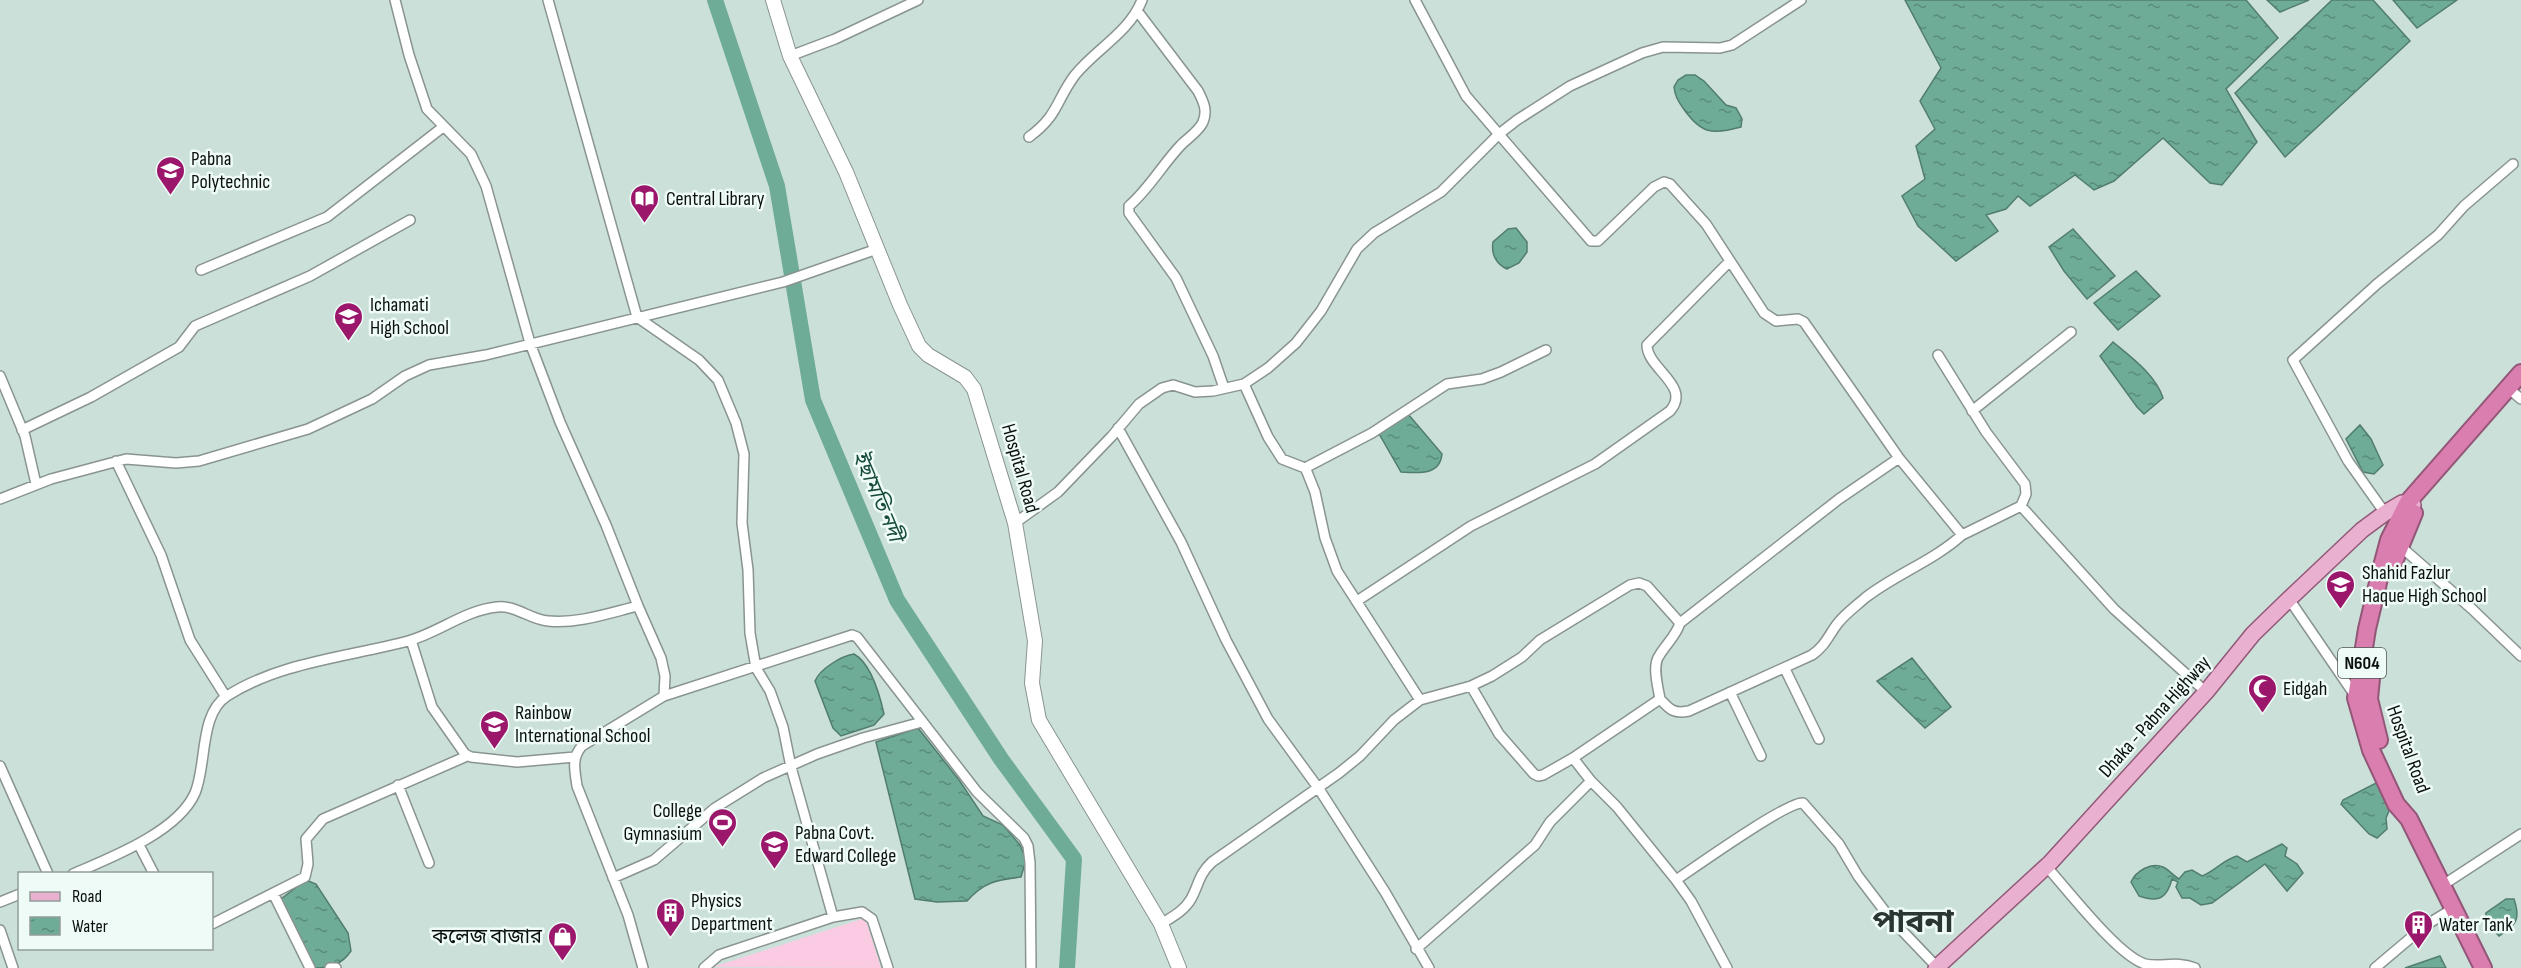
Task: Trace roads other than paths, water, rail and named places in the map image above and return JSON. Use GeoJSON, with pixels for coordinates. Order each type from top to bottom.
{"type":"FeatureCollection","features":[{"type":"Feature","properties":{"kind":"highway","name":"Dhaka - Pabna Highway"},"geometry":{"type":"LineString","coordinates":[[2412,505],[2521,373]]}},
{"type":"Feature","properties":{"kind":"highway","name":"Dhaka - Pabna Highway"},"geometry":{"type":"LineString","coordinates":[[2412,505],[2519,392]]}},
{"type":"Feature","properties":{"kind":"highway","name":"Hospital Road"},"geometry":{"type":"LineString","coordinates":[[2363,698],[2369,686],[2389,579],[2412,505]]}},
{"type":"Feature","properties":{"kind":"highway","name":"Hospital Road"},"geometry":{"type":"LineString","coordinates":[[2412,505],[2389,540],[2380,570],[2367,629],[2363,698],[2371,750],[2396,804],[2409,819],[2443,885]]}},
{"type":"Feature","properties":{"kind":"highway","name":"N604"},"geometry":{"type":"LineString","coordinates":[[2443,885],[2483,968]]}},
{"type":"Feature","properties":{"kind":"main road","name":"Hospital Road"},"geometry":{"type":"LineString","coordinates":[[772,0],[790,56],[842,163],[876,249],[920,346],[928,355],[965,377],[974,389],[1016,523],[1035,641],[1032,683],[1039,720],[1161,924],[1179,968]]}},
{"type":"Feature","properties":{"kind":"main road","name":"Dhaka - Pabna Highway"},"geometry":{"type":"LineString","coordinates":[[1937,967],[2046,866],[2206,692],[2253,634],[2362,530],[2385,513],[2412,505]]}},
{"type":"Feature","properties":{"kind":"street"},"geometry":{"type":"LineString","coordinates":[[396,0],[409,55],[427,109],[471,154],[486,186],[530,343],[560,422],[661,658],[664,696]]}},
{"type":"Feature","properties":{"kind":"street"},"geometry":{"type":"LineString","coordinates":[[548,0],[637,317],[699,360],[718,380],[736,423],[744,454],[742,523],[748,570],[750,633],[756,668],[770,691],[783,727],[791,767],[833,917]]}},
{"type":"Feature","properties":{"kind":"street"},"geometry":{"type":"LineString","coordinates":[[790,56],[835,39],[918,0]]}},
{"type":"Feature","properties":{"kind":"street"},"geometry":{"type":"LineString","coordinates":[[1029,137],[1048,122],[1076,74],[1093,56],[1121,33],[1138,12],[1142,0]]}},
{"type":"Feature","properties":{"kind":"street"},"geometry":{"type":"LineString","coordinates":[[1415,0],[1466,96],[1591,241],[1598,241],[1651,189],[1664,182],[1670,184],[1706,224],[1764,313],[1776,321],[1798,319],[1804,322],[1899,458],[1962,535]]}},
{"type":"Feature","properties":{"kind":"street"},"geometry":{"type":"LineString","coordinates":[[1016,523],[1058,492],[1138,404],[1161,388],[1173,385],[1194,392],[1224,388],[1244,384],[1268,368],[1296,343],[1321,311],[1357,249],[1374,233],[1441,192],[1499,134],[1517,120],[1570,86],[1618,63],[1663,47],[1720,48],[1732,45],[1801,0]]}},
{"type":"Feature","properties":{"kind":"street"},"geometry":{"type":"LineString","coordinates":[[1138,12],[1198,91],[1206,113],[1199,128],[1180,146],[1140,197],[1129,206],[1129,213],[1176,278],[1213,356],[1224,388]]}},
{"type":"Feature","properties":{"kind":"street"},"geometry":{"type":"LineString","coordinates":[[201,270],[327,217],[443,127]]}},
{"type":"Feature","properties":{"kind":"street"},"geometry":{"type":"LineString","coordinates":[[2385,513],[2348,461],[2293,360],[2343,313],[2439,235],[2464,206],[2513,164]]}},
{"type":"Feature","properties":{"kind":"street"},"geometry":{"type":"LineString","coordinates":[[22,430],[91,398],[179,347],[195,326],[310,276],[410,220]]}},
{"type":"Feature","properties":{"kind":"street"},"geometry":{"type":"LineString","coordinates":[[0,499],[36,484],[116,461],[138,458],[176,463],[199,461],[308,429],[372,399],[405,376],[429,365],[486,355],[783,282],[876,249]]}},
{"type":"Feature","properties":{"kind":"street"},"geometry":{"type":"LineString","coordinates":[[1357,601],[1471,526],[1595,464],[1670,411],[1676,399],[1675,388],[1651,358],[1647,345],[1730,261]]}},
{"type":"Feature","properties":{"kind":"street"},"geometry":{"type":"LineString","coordinates":[[1972,411],[2071,332]]}},
{"type":"Feature","properties":{"kind":"street"},"geometry":{"type":"LineString","coordinates":[[1305,468],[1372,433],[1447,384],[1482,379],[1502,372],[1546,350]]}},
{"type":"Feature","properties":{"kind":"street"},"geometry":{"type":"LineString","coordinates":[[1899,458],[1839,499],[1680,623],[1677,632],[1658,657],[1656,665],[1660,699],[1671,711],[1677,714],[1689,711],[1785,669],[1822,648],[1838,623],[1866,598],[1918,564],[1939,554],[1962,535],[2021,506],[2026,494],[2025,484],[1972,411],[1938,355]]}},
{"type":"Feature","properties":{"kind":"street"},"geometry":{"type":"LineString","coordinates":[[0,375],[22,430],[36,484]]}},
{"type":"Feature","properties":{"kind":"street"},"geometry":{"type":"LineString","coordinates":[[1244,384],[1268,437],[1282,459],[1305,468],[1315,492],[1325,538],[1337,571],[1420,700]]}},
{"type":"Feature","properties":{"kind":"street"},"geometry":{"type":"LineString","coordinates":[[1118,428],[1180,542],[1226,640],[1268,719],[1318,789],[1384,892],[1416,950],[1429,968]]}},
{"type":"Feature","properties":{"kind":"street"},"geometry":{"type":"LineString","coordinates":[[116,461],[160,555],[190,640],[226,697]]}},
{"type":"Feature","properties":{"kind":"street"},"geometry":{"type":"LineString","coordinates":[[2021,506],[2114,609],[2206,692]]}},
{"type":"Feature","properties":{"kind":"street"},"geometry":{"type":"LineString","coordinates":[[2399,545],[2521,656]]}},
{"type":"Feature","properties":{"kind":"street"},"geometry":{"type":"LineString","coordinates":[[1161,924],[1185,908],[1193,895],[1199,876],[1212,862],[1318,789],[1360,756],[1394,720],[1420,700],[1471,686],[1492,676],[1522,657],[1539,640],[1630,585],[1639,583],[1647,586],[1680,623]]}},
{"type":"Feature","properties":{"kind":"street"},"geometry":{"type":"LineString","coordinates":[[2289,599],[2363,698]]}},
{"type":"Feature","properties":{"kind":"street"},"geometry":{"type":"LineString","coordinates":[[75,872],[139,845],[178,814],[195,793],[212,714],[216,706],[226,697],[249,684],[333,657],[411,640],[442,626],[496,607],[524,612],[550,622],[587,618],[638,606]]}},
{"type":"Feature","properties":{"kind":"street"},"geometry":{"type":"LineString","coordinates":[[643,968],[628,915],[577,786],[575,757],[582,746],[657,703],[664,696],[852,636],[857,637],[977,792],[994,811],[1018,830],[1028,846],[1032,903],[1031,968]]}},
{"type":"Feature","properties":{"kind":"street"},"geometry":{"type":"LineString","coordinates":[[411,640],[432,707],[467,756]]}},
{"type":"Feature","properties":{"kind":"street"},"geometry":{"type":"LineString","coordinates":[[1785,669],[1819,739]]}},
{"type":"Feature","properties":{"kind":"street"},"geometry":{"type":"LineString","coordinates":[[1471,686],[1499,734],[1538,776],[1573,758],[1660,699]]}},
{"type":"Feature","properties":{"kind":"street"},"geometry":{"type":"LineString","coordinates":[[1730,692],[1761,756]]}},
{"type":"Feature","properties":{"kind":"street"},"geometry":{"type":"LineString","coordinates":[[613,878],[654,860],[715,808],[763,778],[817,754],[863,738],[922,722]]}},
{"type":"Feature","properties":{"kind":"street"},"geometry":{"type":"LineString","coordinates":[[213,923],[305,877],[308,864],[306,839],[324,819],[467,756],[517,762],[575,757]]}},
{"type":"Feature","properties":{"kind":"street"},"geometry":{"type":"LineString","coordinates":[[1573,758],[1591,781],[1617,807],[1676,880],[1691,901],[1727,968]]}},
{"type":"Feature","properties":{"kind":"street"},"geometry":{"type":"LineString","coordinates":[[0,766],[48,872]]}},
{"type":"Feature","properties":{"kind":"street"},"geometry":{"type":"LineString","coordinates":[[1416,950],[1536,845],[1550,822],[1591,781]]}},
{"type":"Feature","properties":{"kind":"street"},"geometry":{"type":"LineString","coordinates":[[398,785],[429,863]]}},
{"type":"Feature","properties":{"kind":"street"},"geometry":{"type":"LineString","coordinates":[[1676,880],[1776,815],[1799,802],[1803,803],[1839,844],[1858,876],[1890,918],[1937,967]]}},
{"type":"Feature","properties":{"kind":"street"},"geometry":{"type":"LineString","coordinates":[[2443,885],[2521,834]]}},
{"type":"Feature","properties":{"kind":"street"},"geometry":{"type":"LineString","coordinates":[[139,845],[153,872]]}},
{"type":"Feature","properties":{"kind":"street"},"geometry":{"type":"LineString","coordinates":[[2046,866],[2112,938],[2136,960],[2147,964],[2172,963],[2195,968]]}},
{"type":"Feature","properties":{"kind":"street"},"geometry":{"type":"LineString","coordinates":[[273,893],[310,968]]}},
{"type":"Feature","properties":{"kind":"street"},"geometry":{"type":"LineString","coordinates":[[0,902],[18,895]]}},
{"type":"Feature","properties":{"kind":"street"},"geometry":{"type":"LineString","coordinates":[[2375,968],[2426,925],[2454,908]]}},
{"type":"Feature","properties":{"kind":"street"},"geometry":{"type":"LineString","coordinates":[[704,968],[719,955],[833,917],[862,912],[872,919],[888,968]]}},
{"type":"Feature","properties":{"kind":"street"},"geometry":{"type":"LineString","coordinates":[[0,930],[13,968]]}},
{"type":"Feature","properties":{"kind":"street"},"geometry":{"type":"LineString","coordinates":[[330,968],[336,968]]}},
{"type":"Feature","properties":{"kind":"water"},"geometry":{"type":"Polygon","coordinates":[[[1905,0],[2246,0],[2278,38],[2226,89],[2257,142],[2222,185],[2210,183],[2163,138],[2114,181],[2094,190],[2075,175],[2030,206],[2018,196],[2006,209],[1986,215],[1998,231],[1956,261],[1918,226],[1902,196],[1925,179],[1916,146],[1935,129],[1920,101],[1941,68],[1905,0]]]}},
{"type":"Feature","properties":{"kind":"water"},"geometry":{"type":"Polygon","coordinates":[[[2267,0],[2309,0],[2280,12],[2267,0]]]}},
{"type":"Feature","properties":{"kind":"water"},"geometry":{"type":"Polygon","coordinates":[[[2332,0],[2373,0],[2410,41],[2285,157],[2235,93],[2332,0]]]}},
{"type":"Feature","properties":{"kind":"water"},"geometry":{"type":"Polygon","coordinates":[[[2393,0],[2457,0],[2417,28],[2393,0]]]}},
{"type":"Feature","properties":{"kind":"water"},"geometry":{"type":"Polygon","coordinates":[[[1686,75],[1695,75],[1704,81],[1726,105],[1736,108],[1742,119],[1741,127],[1722,131],[1708,130],[1689,117],[1674,90],[1678,80],[1686,75]]]}},
{"type":"Feature","properties":{"kind":"water"},"geometry":{"type":"Polygon","coordinates":[[[1516,228],[1527,242],[1527,252],[1519,263],[1507,269],[1495,258],[1493,242],[1508,229],[1516,228]]]}},
{"type":"Feature","properties":{"kind":"water"},"geometry":{"type":"Polygon","coordinates":[[[2073,229],[2115,276],[2087,299],[2064,271],[2049,247],[2073,229]]]}},
{"type":"Feature","properties":{"kind":"water"},"geometry":{"type":"Polygon","coordinates":[[[2136,271],[2160,296],[2118,330],[2094,303],[2136,271]]]}},
{"type":"Feature","properties":{"kind":"water"},"geometry":{"type":"Polygon","coordinates":[[[2113,342],[2142,367],[2160,390],[2163,398],[2144,414],[2100,356],[2113,342]]]}},
{"type":"Feature","properties":{"kind":"water"},"geometry":{"type":"Polygon","coordinates":[[[1408,414],[1442,454],[1433,470],[1421,473],[1401,472],[1378,432],[1408,414]]]}},
{"type":"Feature","properties":{"kind":"water"},"geometry":{"type":"Polygon","coordinates":[[[2360,425],[2371,439],[2383,465],[2374,474],[2363,472],[2346,439],[2360,425]]]}},
{"type":"Feature","properties":{"kind":"water"},"geometry":{"type":"Polygon","coordinates":[[[854,654],[866,665],[870,673],[884,714],[874,725],[841,736],[833,728],[815,681],[821,672],[832,664],[843,657],[854,654]]]}},
{"type":"Feature","properties":{"kind":"water"},"geometry":{"type":"Polygon","coordinates":[[[1912,658],[1951,707],[1925,728],[1877,681],[1912,658]]]}},
{"type":"Feature","properties":{"kind":"water"},"geometry":{"type":"Polygon","coordinates":[[[918,728],[959,780],[983,816],[1003,825],[1020,845],[1026,860],[1021,877],[991,883],[967,901],[937,902],[915,899],[876,742],[918,728]]]}},
{"type":"Feature","properties":{"kind":"water"},"geometry":{"type":"Polygon","coordinates":[[[2378,782],[2391,806],[2386,818],[2387,829],[2377,838],[2369,834],[2341,804],[2343,800],[2378,782]]]}},
{"type":"Feature","properties":{"kind":"water"},"geometry":{"type":"Polygon","coordinates":[[[2282,844],[2287,848],[2285,856],[2297,864],[2303,873],[2287,891],[2265,864],[2212,903],[2201,905],[2190,898],[2182,898],[2176,887],[2178,882],[2172,879],[2165,895],[2157,899],[2139,896],[2131,882],[2140,871],[2154,866],[2163,867],[2179,879],[2185,872],[2192,870],[2202,876],[2237,856],[2247,862],[2282,844]]]}},
{"type":"Feature","properties":{"kind":"water"},"geometry":{"type":"Polygon","coordinates":[[[306,880],[316,884],[348,933],[351,951],[340,962],[331,966],[315,968],[309,962],[279,904],[281,899],[306,880]]]}},
{"type":"Feature","properties":{"kind":"water"},"geometry":{"type":"Polygon","coordinates":[[[2506,899],[2514,899],[2517,917],[2510,929],[2499,936],[2486,922],[2486,913],[2506,899]]]}},
{"type":"Feature","properties":{"kind":"water"},"geometry":{"type":"Polygon","coordinates":[[[2440,956],[2446,968],[2405,968],[2440,956]]]}},
{"type":"Feature","properties":{"kind":"waterway","name":"ইছামতি নদী"},"geometry":{"type":"LineString","coordinates":[[715,0],[777,186],[813,400],[897,600],[1001,759],[1074,859],[1067,968]]}},
{"type":"Feature","properties":{"kind":"place","name":"Pabna Polytechnic"},"geometry":{"type":"Point","coordinates":[170,196]}},
{"type":"Feature","properties":{"kind":"place","name":"Central Library"},"geometry":{"type":"Point","coordinates":[645,224]}},
{"type":"Feature","properties":{"kind":"place","name":"Ichamati High School"},"geometry":{"type":"Point","coordinates":[349,342]}},
{"type":"Feature","properties":{"kind":"place","name":"Shahid Fazlur Haque High School"},"geometry":{"type":"Point","coordinates":[2341,610]}},
{"type":"Feature","properties":{"kind":"place","name":"Eidgah"},"geometry":{"type":"Point","coordinates":[2262,714]}},
{"type":"Feature","properties":{"kind":"place","name":"Rainbow International School"},"geometry":{"type":"Point","coordinates":[494,750]}},
{"type":"Feature","properties":{"kind":"place","name":"College Gymnasium"},"geometry":{"type":"Point","coordinates":[723,848]}},
{"type":"Feature","properties":{"kind":"place","name":"Pabna Covt. Edward College"},"geometry":{"type":"Point","coordinates":[774,870]}},
{"type":"Feature","properties":{"kind":"place","name":"Physics Department"},"geometry":{"type":"Point","coordinates":[670,938]}},
{"type":"Feature","properties":{"kind":"place","name":"Water Tank"},"geometry":{"type":"Point","coordinates":[2418,950]}},
{"type":"Feature","properties":{"kind":"place","name":"কলেজ বাজার"},"geometry":{"type":"Point","coordinates":[563,962]}},
{"type":"Feature","properties":{"kind":"district","name":"পাবনা"},"geometry":{"type":"Point","coordinates":[1913,921]}}]}
